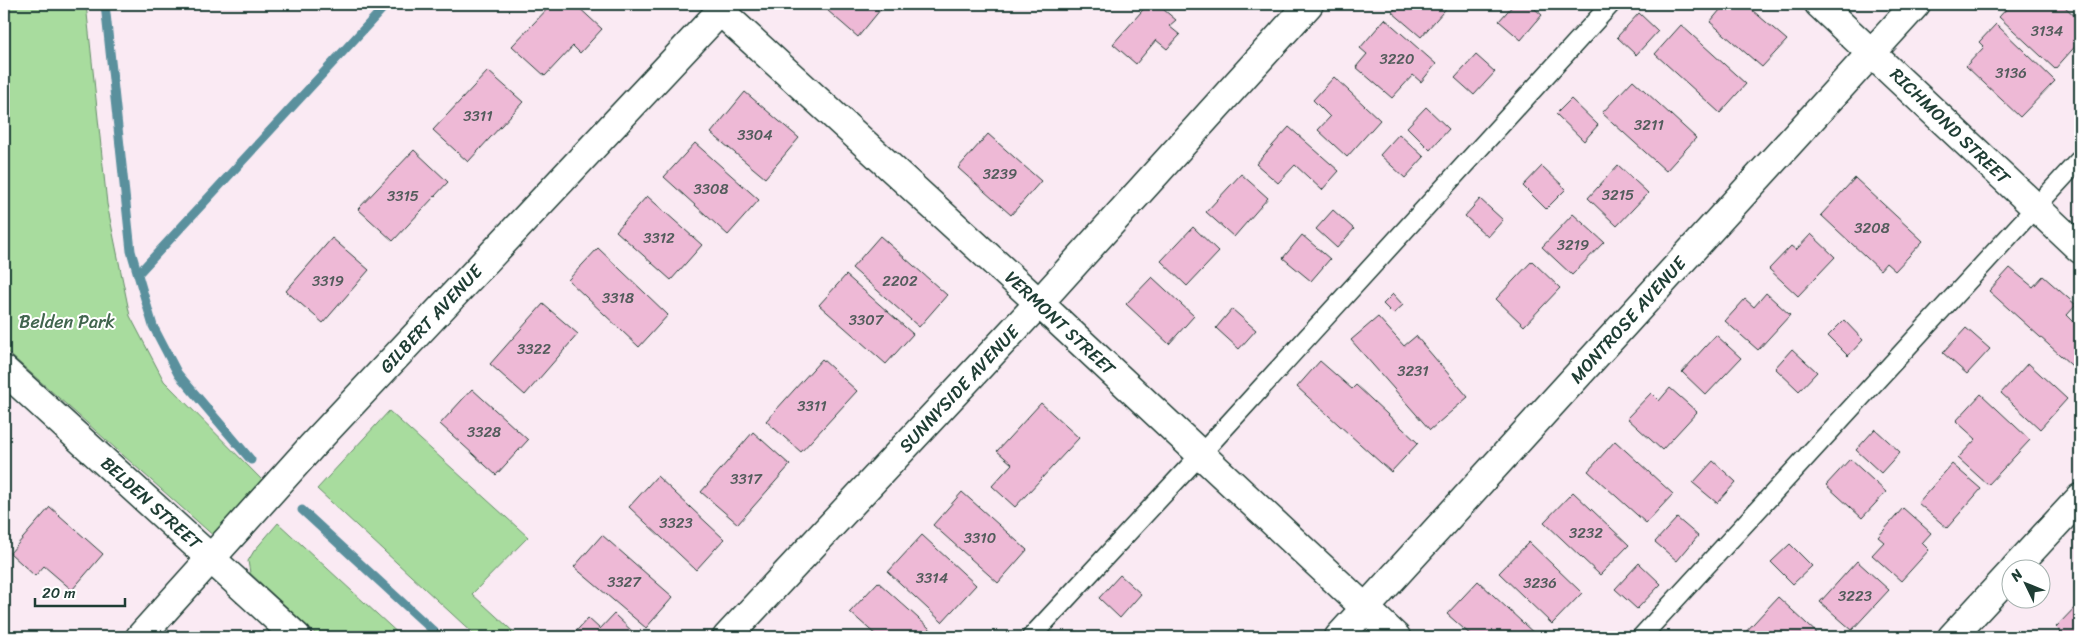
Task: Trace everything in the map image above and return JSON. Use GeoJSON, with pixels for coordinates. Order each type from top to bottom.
{"type":"FeatureCollection","features":[{"type":"Feature","properties":{"kind":"street","name":"SUNNYSIDE AVENUE"},"geometry":{"type":"LineString","coordinates":[[727,637],[1039,303],[1309,4]]}},
{"type":"Feature","properties":{"kind":"street","name":"RICHMOND STREET"},"geometry":{"type":"LineString","coordinates":[[1819,4],[2080,249]]}},
{"type":"Feature","properties":{"kind":"street","name":"MONTROSE AVENUE"},"geometry":{"type":"LineString","coordinates":[[1339,637],[1916,4]]}},
{"type":"Feature","properties":{"kind":"street","name":"VERMONT STREET"},"geometry":{"type":"LineString","coordinates":[[723,8],[1396,637]]}},
{"type":"Feature","properties":{"kind":"street","name":"GILBERT AVENUE"},"geometry":{"type":"LineString","coordinates":[[140,637],[312,446],[723,8]]}},
{"type":"Feature","properties":{"kind":"street","name":"BELDEN STREET"},"geometry":{"type":"LineString","coordinates":[[4,370],[297,637]]}},
{"type":"Feature","properties":{"kind":"street"},"geometry":{"type":"LineString","coordinates":[[2024,558],[2080,498]]}},
{"type":"Feature","properties":{"kind":"street"},"geometry":{"type":"LineString","coordinates":[[1952,637],[2002,583]]}},
{"type":"Feature","properties":{"kind":"lane"},"geometry":{"type":"LineString","coordinates":[[1032,637],[1611,4]]}},
{"type":"Feature","properties":{"kind":"lane"},"geometry":{"type":"LineString","coordinates":[[1641,637],[2080,159]]}},
{"type":"Feature","properties":{"kind":"green space","name":"Belden Park"},"geometry":{"type":"Polygon","coordinates":[[[4,4],[86,4],[107,204],[130,316],[164,381],[264,482],[216,538],[4,349],[4,4]]]}},
{"type":"Feature","properties":{"kind":"green space"},"geometry":{"type":"Polygon","coordinates":[[[389,411],[528,537],[472,594],[519,637],[477,637],[317,489],[389,411]]]}},
{"type":"Feature","properties":{"kind":"green space"},"geometry":{"type":"Polygon","coordinates":[[[278,523],[402,637],[319,637],[250,573],[248,561],[278,523]]]}},
{"type":"Feature","properties":{"kind":"building"},"geometry":{"type":"Polygon","coordinates":[[[552,4],[575,4],[602,29],[580,53],[573,46],[545,76],[512,46],[552,4]]]}},
{"type":"Feature","properties":{"kind":"building"},"geometry":{"type":"Polygon","coordinates":[[[820,4],[885,4],[858,37],[820,4]]]}},
{"type":"Feature","properties":{"kind":"building"},"geometry":{"type":"Polygon","coordinates":[[[1148,4],[1157,4],[1176,20],[1169,26],[1180,35],[1167,49],[1156,40],[1136,64],[1113,44],[1148,4]]]}},
{"type":"Feature","properties":{"kind":"building"},"geometry":{"type":"Polygon","coordinates":[[[1400,4],[1450,4],[1421,37],[1392,12],[1400,4]]]}},
{"type":"Feature","properties":{"kind":"building"},"geometry":{"type":"Polygon","coordinates":[[[1514,4],[1529,4],[1542,15],[1521,40],[1499,21],[1514,4]]]}},
{"type":"Feature","properties":{"kind":"building"},"geometry":{"type":"Polygon","coordinates":[[[1725,4],[1745,4],[1787,40],[1762,67],[1710,22],[1725,4]]]}},
{"type":"Feature","properties":{"kind":"building"},"geometry":{"type":"Polygon","coordinates":[[[2011,4],[2062,4],[2080,21],[2080,41],[2055,69],[1999,17],[2011,4]]]}},
{"type":"Feature","properties":{"kind":"building"},"geometry":{"type":"Polygon","coordinates":[[[1639,13],[1658,31],[1636,55],[1617,37],[1639,13]]]}},
{"type":"Feature","properties":{"kind":"building"},"geometry":{"type":"Polygon","coordinates":[[[1385,19],[1436,64],[1421,82],[1413,75],[1392,98],[1356,67],[1367,54],[1360,48],[1385,19]]]}},
{"type":"Feature","properties":{"kind":"building"},"geometry":{"type":"Polygon","coordinates":[[[1996,24],[2055,81],[2020,117],[1966,66],[1984,47],[1979,42],[1996,24]]]}},
{"type":"Feature","properties":{"kind":"building"},"geometry":{"type":"Polygon","coordinates":[[[1681,25],[1746,84],[1720,113],[1655,54],[1681,25]]]}},
{"type":"Feature","properties":{"kind":"building"},"geometry":{"type":"Polygon","coordinates":[[[1476,55],[1495,72],[1474,95],[1455,78],[1476,55]]]}},
{"type":"Feature","properties":{"kind":"building"},"geometry":{"type":"Polygon","coordinates":[[[488,71],[523,102],[468,162],[433,130],[488,71]]]}},
{"type":"Feature","properties":{"kind":"building"},"geometry":{"type":"Polygon","coordinates":[[[1334,77],[1380,120],[1347,157],[1318,130],[1330,117],[1313,100],[1334,77]]]}},
{"type":"Feature","properties":{"kind":"building"},"geometry":{"type":"Polygon","coordinates":[[[1633,80],[1696,138],[1666,171],[1602,113],[1633,80]]]}},
{"type":"Feature","properties":{"kind":"building"},"geometry":{"type":"Polygon","coordinates":[[[745,92],[799,138],[765,178],[711,133],[745,92]]]}},
{"type":"Feature","properties":{"kind":"building"},"geometry":{"type":"Polygon","coordinates":[[[1571,99],[1598,125],[1584,141],[1556,114],[1571,99]]]}},
{"type":"Feature","properties":{"kind":"building"},"geometry":{"type":"Polygon","coordinates":[[[1426,107],[1449,129],[1430,150],[1407,127],[1426,107]]]}},
{"type":"Feature","properties":{"kind":"building"},"geometry":{"type":"Polygon","coordinates":[[[1289,127],[1339,171],[1322,190],[1295,165],[1278,183],[1256,164],[1289,127]]]}},
{"type":"Feature","properties":{"kind":"building"},"geometry":{"type":"Polygon","coordinates":[[[988,134],[1041,181],[1011,215],[958,168],[988,134]]]}},
{"type":"Feature","properties":{"kind":"building"},"geometry":{"type":"Polygon","coordinates":[[[1399,134],[1424,157],[1405,178],[1380,155],[1399,134]]]}},
{"type":"Feature","properties":{"kind":"building"},"geometry":{"type":"Polygon","coordinates":[[[695,143],[759,200],[728,235],[664,177],[695,143]]]}},
{"type":"Feature","properties":{"kind":"building"},"geometry":{"type":"Polygon","coordinates":[[[414,150],[448,182],[393,241],[358,209],[414,150]]]}},
{"type":"Feature","properties":{"kind":"building"},"geometry":{"type":"Polygon","coordinates":[[[1618,165],[1648,193],[1617,226],[1588,198],[1618,165]]]}},
{"type":"Feature","properties":{"kind":"building"},"geometry":{"type":"Polygon","coordinates":[[[1542,166],[1566,189],[1546,209],[1523,186],[1542,166]]]}},
{"type":"Feature","properties":{"kind":"building"},"geometry":{"type":"Polygon","coordinates":[[[1241,174],[1268,198],[1234,237],[1206,212],[1241,174]]]}},
{"type":"Feature","properties":{"kind":"building"},"geometry":{"type":"Polygon","coordinates":[[[1855,178],[1923,241],[1895,271],[1886,263],[1880,270],[1821,215],[1855,178]]]}},
{"type":"Feature","properties":{"kind":"building"},"geometry":{"type":"Polygon","coordinates":[[[647,196],[702,245],[671,280],[616,231],[647,196]]]}},
{"type":"Feature","properties":{"kind":"building"},"geometry":{"type":"Polygon","coordinates":[[[1480,199],[1503,220],[1488,237],[1465,216],[1480,199]]]}},
{"type":"Feature","properties":{"kind":"building"},"geometry":{"type":"Polygon","coordinates":[[[1333,210],[1354,229],[1337,248],[1316,229],[1333,210]]]}},
{"type":"Feature","properties":{"kind":"building"},"geometry":{"type":"Polygon","coordinates":[[[1573,214],[1604,242],[1572,275],[1542,247],[1573,214]]]}},
{"type":"Feature","properties":{"kind":"building"},"geometry":{"type":"Polygon","coordinates":[[[1193,227],[1219,252],[1187,286],[1161,261],[1193,227]]]}},
{"type":"Feature","properties":{"kind":"building"},"geometry":{"type":"Polygon","coordinates":[[[1811,234],[1835,257],[1798,296],[1769,269],[1791,246],[1796,250],[1811,234]]]}},
{"type":"Feature","properties":{"kind":"building"},"geometry":{"type":"Polygon","coordinates":[[[1302,235],[1330,259],[1311,281],[1283,258],[1302,235]]]}},
{"type":"Feature","properties":{"kind":"building"},"geometry":{"type":"Polygon","coordinates":[[[880,236],[947,295],[919,327],[852,268],[880,236]]]}},
{"type":"Feature","properties":{"kind":"building"},"geometry":{"type":"Polygon","coordinates":[[[332,238],[369,270],[323,323],[286,291],[332,238]]]}},
{"type":"Feature","properties":{"kind":"building"},"geometry":{"type":"Polygon","coordinates":[[[598,248],[668,315],[639,347],[568,280],[598,248]]]}},
{"type":"Feature","properties":{"kind":"building"},"geometry":{"type":"Polygon","coordinates":[[[1532,261],[1560,288],[1524,326],[1496,299],[1532,261]]]}},
{"type":"Feature","properties":{"kind":"building"},"geometry":{"type":"Polygon","coordinates":[[[2010,268],[2033,287],[2043,276],[2076,305],[2067,315],[2080,328],[2080,373],[1989,291],[2010,268]]]}},
{"type":"Feature","properties":{"kind":"building"},"geometry":{"type":"Polygon","coordinates":[[[846,275],[913,334],[886,364],[819,305],[846,275]]]}},
{"type":"Feature","properties":{"kind":"building"},"geometry":{"type":"Polygon","coordinates":[[[1152,277],[1194,316],[1169,344],[1126,304],[1152,277]]]}},
{"type":"Feature","properties":{"kind":"building"},"geometry":{"type":"Polygon","coordinates":[[[1766,293],[1790,315],[1758,350],[1725,321],[1745,299],[1754,307],[1766,293]]]}},
{"type":"Feature","properties":{"kind":"building"},"geometry":{"type":"Polygon","coordinates":[[[1393,294],[1403,305],[1393,314],[1383,304],[1393,294]]]}},
{"type":"Feature","properties":{"kind":"building"},"geometry":{"type":"Polygon","coordinates":[[[543,304],[578,334],[525,395],[490,364],[543,304]]]}},
{"type":"Feature","properties":{"kind":"building"},"geometry":{"type":"Polygon","coordinates":[[[1232,309],[1256,330],[1239,349],[1216,328],[1232,309]]]}},
{"type":"Feature","properties":{"kind":"building"},"geometry":{"type":"Polygon","coordinates":[[[1378,317],[1404,346],[1416,336],[1468,397],[1430,430],[1351,340],[1378,317]]]}},
{"type":"Feature","properties":{"kind":"building"},"geometry":{"type":"Polygon","coordinates":[[[1844,320],[1863,340],[1848,356],[1828,336],[1844,320]]]}},
{"type":"Feature","properties":{"kind":"building"},"geometry":{"type":"Polygon","coordinates":[[[1966,328],[1990,349],[1967,374],[1943,353],[1966,328]]]}},
{"type":"Feature","properties":{"kind":"building"},"geometry":{"type":"Polygon","coordinates":[[[1716,335],[1741,358],[1706,395],[1682,372],[1716,335]]]}},
{"type":"Feature","properties":{"kind":"building"},"geometry":{"type":"Polygon","coordinates":[[[1792,349],[1817,372],[1799,391],[1775,368],[1792,349]]]}},
{"type":"Feature","properties":{"kind":"building"},"geometry":{"type":"Polygon","coordinates":[[[822,359],[857,391],[801,452],[766,421],[822,359]]]}},
{"type":"Feature","properties":{"kind":"building"},"geometry":{"type":"Polygon","coordinates":[[[1320,361],[1352,389],[1356,385],[1418,443],[1391,472],[1297,387],[1320,361]]]}},
{"type":"Feature","properties":{"kind":"building"},"geometry":{"type":"Polygon","coordinates":[[[2028,363],[2067,399],[2040,429],[2001,393],[2028,363]]]}},
{"type":"Feature","properties":{"kind":"building"},"geometry":{"type":"Polygon","coordinates":[[[1670,388],[1697,412],[1662,450],[1627,418],[1651,393],[1659,401],[1670,388]]]}},
{"type":"Feature","properties":{"kind":"building"},"geometry":{"type":"Polygon","coordinates":[[[472,389],[528,440],[496,475],[440,424],[472,389]]]}},
{"type":"Feature","properties":{"kind":"building"},"geometry":{"type":"Polygon","coordinates":[[[1981,394],[2030,440],[1988,485],[1958,458],[1976,439],[1956,421],[1981,394]]]}},
{"type":"Feature","properties":{"kind":"building"},"geometry":{"type":"Polygon","coordinates":[[[1041,403],[1079,438],[1015,507],[992,486],[1012,464],[997,451],[1041,403]]]}},
{"type":"Feature","properties":{"kind":"building"},"geometry":{"type":"Polygon","coordinates":[[[1875,429],[1900,452],[1881,473],[1856,450],[1875,429]]]}},
{"type":"Feature","properties":{"kind":"building"},"geometry":{"type":"Polygon","coordinates":[[[753,432],[790,465],[738,524],[701,492],[753,432]]]}},
{"type":"Feature","properties":{"kind":"building"},"geometry":{"type":"Polygon","coordinates":[[[1615,441],[1673,494],[1646,523],[1588,471],[1615,441]]]}},
{"type":"Feature","properties":{"kind":"building"},"geometry":{"type":"Polygon","coordinates":[[[1850,459],[1886,492],[1862,518],[1826,485],[1850,459]]]}},
{"type":"Feature","properties":{"kind":"building"},"geometry":{"type":"Polygon","coordinates":[[[1713,461],[1736,482],[1717,503],[1693,483],[1713,461]]]}},
{"type":"Feature","properties":{"kind":"building"},"geometry":{"type":"Polygon","coordinates":[[[1952,464],[1981,489],[1947,528],[1918,503],[1952,464]]]}},
{"type":"Feature","properties":{"kind":"building"},"geometry":{"type":"Polygon","coordinates":[[[657,476],[724,539],[696,570],[629,507],[657,476]]]}},
{"type":"Feature","properties":{"kind":"building"},"geometry":{"type":"Polygon","coordinates":[[[962,492],[1027,550],[998,583],[933,525],[962,492]]]}},
{"type":"Feature","properties":{"kind":"building"},"geometry":{"type":"Polygon","coordinates":[[[1573,492],[1629,545],[1600,575],[1544,522],[1573,492]]]}},
{"type":"Feature","properties":{"kind":"building"},"geometry":{"type":"Polygon","coordinates":[[[50,507],[103,554],[72,590],[44,566],[35,576],[10,553],[50,507]]]}},
{"type":"Feature","properties":{"kind":"building"},"geometry":{"type":"Polygon","coordinates":[[[1903,508],[1931,533],[1922,543],[1929,550],[1901,581],[1872,555],[1884,542],[1878,537],[1903,508]]]}},
{"type":"Feature","properties":{"kind":"building"},"geometry":{"type":"Polygon","coordinates":[[[1677,518],[1698,536],[1677,561],[1655,542],[1677,518]]]}},
{"type":"Feature","properties":{"kind":"building"},"geometry":{"type":"Polygon","coordinates":[[[602,535],[673,597],[646,628],[574,567],[602,535]]]}},
{"type":"Feature","properties":{"kind":"building"},"geometry":{"type":"Polygon","coordinates":[[[922,535],[976,585],[942,622],[888,572],[922,535]]]}},
{"type":"Feature","properties":{"kind":"building"},"geometry":{"type":"Polygon","coordinates":[[[1529,542],[1582,593],[1552,624],[1499,573],[1529,542]]]}},
{"type":"Feature","properties":{"kind":"building"},"geometry":{"type":"Polygon","coordinates":[[[1790,544],[1812,566],[1793,584],[1771,562],[1790,544]]]}},
{"type":"Feature","properties":{"kind":"building"},"geometry":{"type":"Polygon","coordinates":[[[1857,561],[1889,590],[1852,630],[1820,602],[1857,561]]]}},
{"type":"Feature","properties":{"kind":"building"},"geometry":{"type":"Polygon","coordinates":[[[1639,563],[1661,584],[1637,609],[1615,589],[1639,563]]]}},
{"type":"Feature","properties":{"kind":"building"},"geometry":{"type":"Polygon","coordinates":[[[1120,575],[1141,594],[1120,618],[1099,598],[1120,575]]]}},
{"type":"Feature","properties":{"kind":"building"},"geometry":{"type":"Polygon","coordinates":[[[1478,581],[1538,637],[1473,637],[1447,614],[1478,581]]]}},
{"type":"Feature","properties":{"kind":"building"},"geometry":{"type":"Polygon","coordinates":[[[878,582],[939,637],[878,637],[850,612],[878,582]]]}},
{"type":"Feature","properties":{"kind":"building"},"geometry":{"type":"Polygon","coordinates":[[[1778,597],[1821,637],[1742,636],[1778,597]]]}},
{"type":"Feature","properties":{"kind":"building"},"geometry":{"type":"Polygon","coordinates":[[[2080,602],[2080,637],[2066,637],[2056,627],[2080,602]]]}},
{"type":"Feature","properties":{"kind":"building"},"geometry":{"type":"Polygon","coordinates":[[[614,614],[636,637],[571,637],[588,618],[600,629],[614,614]]]}},
{"type":"Feature","properties":{"kind":"waterway"},"geometry":{"type":"LineString","coordinates":[[105,4],[131,251],[153,326],[178,374],[251,460]]}},
{"type":"Feature","properties":{"kind":"waterway"},"geometry":{"type":"LineString","coordinates":[[138,274],[387,4]]}},
{"type":"Feature","properties":{"kind":"waterway"},"geometry":{"type":"LineString","coordinates":[[302,510],[440,637]]}}]}
